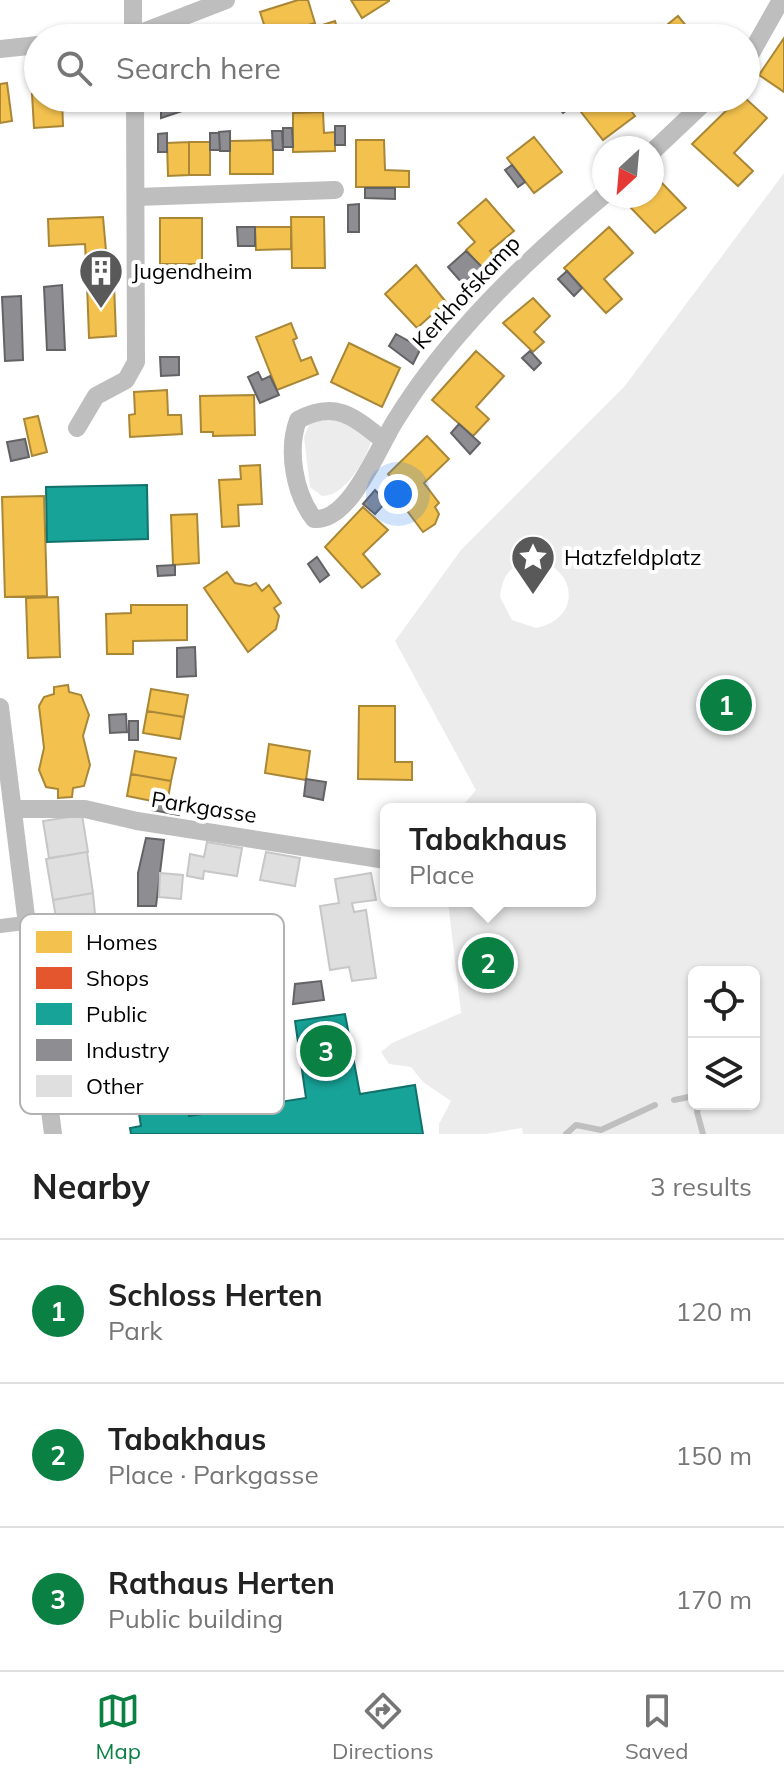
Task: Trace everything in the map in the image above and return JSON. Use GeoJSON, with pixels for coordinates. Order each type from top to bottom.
{"type":"FeatureCollection","features":[{"type":"Feature","properties":{"kind":"street"},"geometry":{"type":"LineString","coordinates":[[133,0],[133,24]]}},
{"type":"Feature","properties":{"kind":"street"},"geometry":{"type":"LineString","coordinates":[[166,24],[226,0]]}},
{"type":"Feature","properties":{"kind":"street"},"geometry":{"type":"LineString","coordinates":[[760,37],[781,0]]}},
{"type":"Feature","properties":{"kind":"street"},"geometry":{"type":"LineString","coordinates":[[0,49],[24,46]]}},
{"type":"Feature","properties":{"kind":"street"},"geometry":{"type":"LineString","coordinates":[[77,428],[96,396],[126,380],[136,362],[135,112]]}},
{"type":"Feature","properties":{"kind":"street"},"geometry":{"type":"LineString","coordinates":[[664,141],[694,112]]}},
{"type":"Feature","properties":{"kind":"street"},"geometry":{"type":"LineString","coordinates":[[137,197],[335,190]]}},
{"type":"Feature","properties":{"kind":"street","name":"Kerkhofskamp"},"geometry":{"type":"LineString","coordinates":[[383,440],[339,411],[316,410],[298,420],[291,438],[292,452],[302,499],[314,519],[324,520],[339,511],[437,358],[522,264],[592,205]]}},
{"type":"Feature","properties":{"kind":"street"},"geometry":{"type":"LineString","coordinates":[[0,707],[15,809],[24,914]]}},
{"type":"Feature","properties":{"kind":"street","name":"Parkgasse"},"geometry":{"type":"LineString","coordinates":[[15,809],[85,809],[137,821],[380,859]]}},
{"type":"Feature","properties":{"kind":"street"},"geometry":{"type":"LineString","coordinates":[[0,926],[20,924]]}},
{"type":"Feature","properties":{"kind":"street"},"geometry":{"type":"LineString","coordinates":[[50,1114],[53,1134]]}},
{"type":"Feature","properties":{"kind":"shaded area"},"geometry":{"type":"Polygon","coordinates":[[[784,173],[784,1134],[523,1134],[522,1128],[486,1134],[439,1134],[439,1124],[451,1101],[423,1082],[411,1067],[389,1064],[381,1052],[392,1043],[461,1013],[449,907],[596,907],[596,803],[465,803],[476,790],[395,641],[461,550],[624,387],[784,173]],[[534,559],[510,571],[503,582],[500,597],[512,620],[536,628],[551,623],[561,615],[569,594],[559,572],[549,564],[534,559]]]}},
{"type":"Feature","properties":{"kind":"shaded area"},"geometry":{"type":"Polygon","coordinates":[[[336,418],[367,436],[371,442],[359,468],[346,484],[330,495],[322,496],[310,487],[304,437],[310,423],[336,418]]]}},
{"type":"Feature","properties":{"kind":"building: Homes"},"geometry":{"type":"Polygon","coordinates":[[[298,0],[308,0],[315,23],[264,24],[260,12],[298,0]]]}},
{"type":"Feature","properties":{"kind":"building: Homes"},"geometry":{"type":"Polygon","coordinates":[[[351,0],[389,0],[389,1],[362,18],[351,0]]]}},
{"type":"Feature","properties":{"kind":"building: Homes"},"geometry":{"type":"Polygon","coordinates":[[[678,16],[685,24],[668,24],[678,16]]]}},
{"type":"Feature","properties":{"kind":"building: Homes"},"geometry":{"type":"Polygon","coordinates":[[[784,38],[784,92],[760,74],[784,38]]]}},
{"type":"Feature","properties":{"kind":"building: Homes"},"geometry":{"type":"Polygon","coordinates":[[[7,83],[12,121],[0,123],[0,84],[7,83]]]}},
{"type":"Feature","properties":{"kind":"building: Homes"},"geometry":{"type":"Polygon","coordinates":[[[33,112],[62,112],[63,126],[34,128],[33,112]]]}},
{"type":"Feature","properties":{"kind":"building: Homes"},"geometry":{"type":"Polygon","coordinates":[[[323,112],[324,133],[335,132],[335,151],[293,152],[293,113],[323,112]]]}},
{"type":"Feature","properties":{"kind":"building: Homes"},"geometry":{"type":"Polygon","coordinates":[[[581,112],[632,112],[635,116],[608,136],[600,136],[581,112]]]}},
{"type":"Feature","properties":{"kind":"building: Homes"},"geometry":{"type":"Polygon","coordinates":[[[725,112],[760,112],[767,118],[734,153],[753,171],[738,186],[692,144],[725,112]]]}},
{"type":"Feature","properties":{"kind":"building: Homes"},"geometry":{"type":"Polygon","coordinates":[[[534,137],[562,172],[534,193],[507,158],[534,137]]]}},
{"type":"Feature","properties":{"kind":"building: Homes"},"geometry":{"type":"Polygon","coordinates":[[[273,140],[273,174],[230,174],[230,141],[273,140]]]}},
{"type":"Feature","properties":{"kind":"building: Homes"},"geometry":{"type":"Polygon","coordinates":[[[356,140],[384,140],[385,170],[409,171],[409,187],[356,187],[356,140]]]}},
{"type":"Feature","properties":{"kind":"building: Homes"},"geometry":{"type":"Polygon","coordinates":[[[189,142],[210,142],[210,175],[189,175],[189,142]]]}},
{"type":"Feature","properties":{"kind":"building: Homes"},"geometry":{"type":"Polygon","coordinates":[[[189,142],[189,175],[168,176],[167,143],[189,142]]]}},
{"type":"Feature","properties":{"kind":"building: Homes"},"geometry":{"type":"Polygon","coordinates":[[[664,185],[686,208],[655,233],[631,208],[664,208],[664,185]]]}},
{"type":"Feature","properties":{"kind":"building: Homes"},"geometry":{"type":"Polygon","coordinates":[[[486,199],[514,231],[490,251],[495,257],[482,268],[466,250],[475,242],[458,223],[486,199]]]}},
{"type":"Feature","properties":{"kind":"building: Homes"},"geometry":{"type":"Polygon","coordinates":[[[103,217],[109,284],[87,284],[85,244],[49,246],[48,219],[103,217]]]}},
{"type":"Feature","properties":{"kind":"building: Homes"},"geometry":{"type":"Polygon","coordinates":[[[291,217],[324,217],[325,268],[292,268],[291,217]]]}},
{"type":"Feature","properties":{"kind":"building: Homes"},"geometry":{"type":"Polygon","coordinates":[[[160,218],[202,218],[202,264],[160,264],[160,218]]]}},
{"type":"Feature","properties":{"kind":"building: Homes"},"geometry":{"type":"Polygon","coordinates":[[[255,227],[291,227],[291,249],[256,250],[255,227]]]}},
{"type":"Feature","properties":{"kind":"building: Homes"},"geometry":{"type":"Polygon","coordinates":[[[609,227],[633,253],[604,279],[622,299],[606,313],[564,268],[609,227]]]}},
{"type":"Feature","properties":{"kind":"building: Homes"},"geometry":{"type":"Polygon","coordinates":[[[416,265],[446,302],[417,328],[385,294],[416,265]]]}},
{"type":"Feature","properties":{"kind":"building: Homes","name":"Jugendheim"},"geometry":{"type":"Polygon","coordinates":[[[114,283],[116,336],[89,338],[87,284],[114,283]]]}},
{"type":"Feature","properties":{"kind":"building: Homes"},"geometry":{"type":"Polygon","coordinates":[[[533,298],[550,316],[534,332],[544,342],[533,352],[503,323],[533,298]]]}},
{"type":"Feature","properties":{"kind":"building: Homes"},"geometry":{"type":"Polygon","coordinates":[[[291,323],[301,361],[311,357],[318,374],[277,390],[256,337],[291,323]]]}},
{"type":"Feature","properties":{"kind":"building: Homes"},"geometry":{"type":"Polygon","coordinates":[[[349,343],[400,368],[382,407],[331,382],[349,343]]]}},
{"type":"Feature","properties":{"kind":"building: Homes"},"geometry":{"type":"Polygon","coordinates":[[[476,351],[504,376],[476,407],[489,419],[473,436],[432,400],[476,351]]]}},
{"type":"Feature","properties":{"kind":"building: Homes"},"geometry":{"type":"Polygon","coordinates":[[[167,390],[168,415],[181,415],[182,434],[130,437],[129,415],[135,414],[134,392],[167,390]]]}},
{"type":"Feature","properties":{"kind":"building: Homes"},"geometry":{"type":"Polygon","coordinates":[[[254,395],[255,435],[213,436],[213,432],[201,432],[200,396],[254,395]]]}},
{"type":"Feature","properties":{"kind":"building: Homes"},"geometry":{"type":"Polygon","coordinates":[[[38,416],[47,452],[32,456],[24,419],[38,416]]]}},
{"type":"Feature","properties":{"kind":"building: Homes"},"geometry":{"type":"Polygon","coordinates":[[[427,436],[449,459],[424,483],[439,503],[435,507],[439,514],[435,524],[423,532],[393,492],[397,485],[388,474],[427,436]]]}},
{"type":"Feature","properties":{"kind":"building: Homes"},"geometry":{"type":"Polygon","coordinates":[[[260,465],[262,504],[238,505],[239,526],[222,527],[219,480],[241,479],[240,466],[260,465]]]}},
{"type":"Feature","properties":{"kind":"building: Homes"},"geometry":{"type":"Polygon","coordinates":[[[44,496],[47,596],[5,597],[2,497],[44,496]]]}},
{"type":"Feature","properties":{"kind":"building: Homes"},"geometry":{"type":"Polygon","coordinates":[[[363,507],[388,530],[363,554],[380,574],[362,588],[325,547],[363,507]]]}},
{"type":"Feature","properties":{"kind":"building: Homes"},"geometry":{"type":"Polygon","coordinates":[[[197,514],[199,563],[173,565],[171,515],[197,514]]]}},
{"type":"Feature","properties":{"kind":"building: Homes"},"geometry":{"type":"Polygon","coordinates":[[[227,572],[235,583],[250,586],[256,583],[262,591],[269,585],[281,603],[274,608],[279,616],[276,629],[248,652],[204,588],[227,572]]]}},
{"type":"Feature","properties":{"kind":"building: Homes"},"geometry":{"type":"Polygon","coordinates":[[[58,597],[60,657],[28,658],[26,598],[58,597]]]}},
{"type":"Feature","properties":{"kind":"building: Homes"},"geometry":{"type":"Polygon","coordinates":[[[131,605],[187,605],[187,640],[133,641],[133,654],[107,654],[106,614],[131,613],[131,605]]]}},
{"type":"Feature","properties":{"kind":"building: Homes"},"geometry":{"type":"Polygon","coordinates":[[[68,685],[69,692],[81,695],[89,715],[83,736],[90,765],[84,786],[73,788],[72,797],[58,798],[58,789],[46,787],[39,770],[44,748],[39,706],[44,697],[54,694],[54,687],[68,685]]]}},
{"type":"Feature","properties":{"kind":"building: Homes"},"geometry":{"type":"Polygon","coordinates":[[[151,689],[188,695],[184,717],[147,711],[151,689]]]}},
{"type":"Feature","properties":{"kind":"building: Homes"},"geometry":{"type":"Polygon","coordinates":[[[359,706],[395,706],[395,762],[412,762],[412,780],[358,779],[359,706]]]}},
{"type":"Feature","properties":{"kind":"building: Homes"},"geometry":{"type":"Polygon","coordinates":[[[147,711],[184,717],[180,739],[143,733],[147,711]]]}},
{"type":"Feature","properties":{"kind":"building: Homes"},"geometry":{"type":"Polygon","coordinates":[[[269,744],[310,751],[306,780],[265,773],[269,744]]]}},
{"type":"Feature","properties":{"kind":"building: Homes"},"geometry":{"type":"Polygon","coordinates":[[[135,751],[176,758],[171,781],[131,774],[135,751]]]}},
{"type":"Feature","properties":{"kind":"building: Homes"},"geometry":{"type":"Polygon","coordinates":[[[131,774],[171,781],[167,804],[127,796],[131,774]]]}},
{"type":"Feature","properties":{"kind":"building: Public"},"geometry":{"type":"Polygon","coordinates":[[[147,485],[148,539],[47,542],[46,487],[147,485]]]}},
{"type":"Feature","properties":{"kind":"building: Public"},"geometry":{"type":"Polygon","coordinates":[[[345,1014],[360,1094],[415,1085],[423,1134],[131,1134],[130,1128],[141,1126],[139,1114],[284,1114],[284,1101],[306,1098],[295,1021],[345,1014]]]}},
{"type":"Feature","properties":{"kind":"building: Industry"},"geometry":{"type":"Polygon","coordinates":[[[161,112],[179,112],[161,118],[161,112]]]}},
{"type":"Feature","properties":{"kind":"building: Industry"},"geometry":{"type":"Polygon","coordinates":[[[335,126],[345,126],[345,145],[335,145],[335,126]]]}},
{"type":"Feature","properties":{"kind":"building: Industry"},"geometry":{"type":"Polygon","coordinates":[[[283,128],[292,128],[293,147],[283,147],[283,128]]]}},
{"type":"Feature","properties":{"kind":"building: Industry"},"geometry":{"type":"Polygon","coordinates":[[[230,131],[230,151],[220,151],[219,132],[230,131]]]}},
{"type":"Feature","properties":{"kind":"building: Industry"},"geometry":{"type":"Polygon","coordinates":[[[272,131],[282,131],[283,150],[273,150],[272,131]]]}},
{"type":"Feature","properties":{"kind":"building: Industry"},"geometry":{"type":"Polygon","coordinates":[[[167,133],[167,152],[158,152],[158,134],[167,133]]]}},
{"type":"Feature","properties":{"kind":"building: Industry"},"geometry":{"type":"Polygon","coordinates":[[[210,133],[219,133],[220,150],[210,150],[210,133]]]}},
{"type":"Feature","properties":{"kind":"building: Industry"},"geometry":{"type":"Polygon","coordinates":[[[512,165],[525,182],[518,187],[505,170],[512,165]]]}},
{"type":"Feature","properties":{"kind":"building: Industry"},"geometry":{"type":"Polygon","coordinates":[[[365,188],[395,188],[395,199],[365,198],[365,188]]]}},
{"type":"Feature","properties":{"kind":"building: Industry"},"geometry":{"type":"Polygon","coordinates":[[[359,204],[359,232],[348,232],[348,205],[359,204]]]}},
{"type":"Feature","properties":{"kind":"building: Industry"},"geometry":{"type":"Polygon","coordinates":[[[237,227],[255,227],[255,246],[238,246],[237,227]]]}},
{"type":"Feature","properties":{"kind":"building: Industry"},"geometry":{"type":"Polygon","coordinates":[[[466,251],[482,267],[463,284],[448,267],[466,251]]]}},
{"type":"Feature","properties":{"kind":"building: Industry"},"geometry":{"type":"Polygon","coordinates":[[[172,269],[197,269],[197,280],[172,280],[172,269]]]}},
{"type":"Feature","properties":{"kind":"building: Industry"},"geometry":{"type":"Polygon","coordinates":[[[567,271],[582,288],[574,296],[558,279],[567,271]]]}},
{"type":"Feature","properties":{"kind":"building: Industry"},"geometry":{"type":"Polygon","coordinates":[[[62,285],[65,350],[47,350],[44,287],[62,285]]]}},
{"type":"Feature","properties":{"kind":"building: Industry"},"geometry":{"type":"Polygon","coordinates":[[[21,296],[23,360],[5,361],[2,297],[21,296]]]}},
{"type":"Feature","properties":{"kind":"building: Industry"},"geometry":{"type":"Polygon","coordinates":[[[396,334],[421,348],[413,364],[389,346],[396,334]]]}},
{"type":"Feature","properties":{"kind":"building: Industry"},"geometry":{"type":"Polygon","coordinates":[[[530,351],[541,363],[534,370],[522,358],[530,351]]]}},
{"type":"Feature","properties":{"kind":"building: Industry"},"geometry":{"type":"Polygon","coordinates":[[[160,357],[179,357],[179,375],[161,376],[160,357]]]}},
{"type":"Feature","properties":{"kind":"building: Industry"},"geometry":{"type":"Polygon","coordinates":[[[258,372],[262,380],[270,376],[279,395],[260,403],[248,377],[258,372]]]}},
{"type":"Feature","properties":{"kind":"building: Industry"},"geometry":{"type":"Polygon","coordinates":[[[459,424],[480,443],[470,454],[451,433],[459,424]]]}},
{"type":"Feature","properties":{"kind":"building: Industry"},"geometry":{"type":"Polygon","coordinates":[[[25,439],[29,457],[11,461],[7,442],[25,439]]]}},
{"type":"Feature","properties":{"kind":"building: Industry"},"geometry":{"type":"Polygon","coordinates":[[[375,490],[386,502],[375,514],[363,504],[375,490]]]}},
{"type":"Feature","properties":{"kind":"building: Industry"},"geometry":{"type":"Polygon","coordinates":[[[317,557],[329,575],[320,582],[308,564],[317,557]]]}},
{"type":"Feature","properties":{"kind":"building: Industry"},"geometry":{"type":"Polygon","coordinates":[[[175,565],[175,575],[158,576],[157,566],[175,565]]]}},
{"type":"Feature","properties":{"kind":"building: Industry"},"geometry":{"type":"Polygon","coordinates":[[[195,647],[196,676],[177,677],[177,648],[195,647]]]}},
{"type":"Feature","properties":{"kind":"building: Industry"},"geometry":{"type":"Polygon","coordinates":[[[126,714],[127,732],[110,733],[109,715],[126,714]]]}},
{"type":"Feature","properties":{"kind":"building: Industry"},"geometry":{"type":"Polygon","coordinates":[[[129,721],[138,721],[138,740],[129,740],[129,721]]]}},
{"type":"Feature","properties":{"kind":"building: Industry"},"geometry":{"type":"Polygon","coordinates":[[[306,779],[326,782],[323,800],[304,796],[306,779]]]}},
{"type":"Feature","properties":{"kind":"building: Industry"},"geometry":{"type":"Polygon","coordinates":[[[153,801],[180,806],[179,815],[152,810],[153,801]]]}},
{"type":"Feature","properties":{"kind":"building: Industry"},"geometry":{"type":"Polygon","coordinates":[[[146,838],[164,840],[156,906],[138,906],[138,873],[146,838]]]}},
{"type":"Feature","properties":{"kind":"building: Industry"},"geometry":{"type":"Polygon","coordinates":[[[321,981],[324,1000],[293,1004],[295,984],[321,981]]]}},
{"type":"Feature","properties":{"kind":"building: Other"},"geometry":{"type":"Polygon","coordinates":[[[82,815],[88,852],[49,858],[43,821],[82,815]]]}},
{"type":"Feature","properties":{"kind":"building: Other"},"geometry":{"type":"Polygon","coordinates":[[[207,842],[242,848],[237,876],[204,871],[203,879],[187,876],[190,854],[204,857],[207,842]]]}},
{"type":"Feature","properties":{"kind":"building: Other"},"geometry":{"type":"Polygon","coordinates":[[[87,852],[93,893],[53,900],[46,859],[87,852]]]}},
{"type":"Feature","properties":{"kind":"building: Other"},"geometry":{"type":"Polygon","coordinates":[[[266,852],[300,858],[295,886],[260,880],[266,852]]]}},
{"type":"Feature","properties":{"kind":"building: Other"},"geometry":{"type":"Polygon","coordinates":[[[160,873],[183,875],[181,899],[159,897],[160,873]]]}},
{"type":"Feature","properties":{"kind":"building: Other"},"geometry":{"type":"Polygon","coordinates":[[[371,873],[376,900],[352,903],[354,912],[366,910],[376,978],[352,981],[349,967],[330,970],[320,906],[339,903],[335,879],[371,873]]]}},
{"type":"Feature","properties":{"kind":"building: Other"},"geometry":{"type":"Polygon","coordinates":[[[93,893],[95,914],[55,914],[53,900],[93,893]]]}},
{"type":"Feature","properties":{"kind":"building: Other"},"geometry":{"type":"Polygon","coordinates":[[[484,952],[498,959],[491,974],[477,967],[484,952]]]}},
{"type":"Feature","properties":{"kind":"waterway"},"geometry":{"type":"LineString","coordinates":[[674,1100],[688,1097]]}},
{"type":"Feature","properties":{"kind":"waterway"},"geometry":{"type":"LineString","coordinates":[[566,1134],[576,1125],[601,1130],[655,1105]]}},
{"type":"Feature","properties":{"kind":"waterway"},"geometry":{"type":"LineString","coordinates":[[698,1110],[703,1134]]}},
{"type":"Feature","properties":{"kind":"place","name":"Jugendheim"},"geometry":{"type":"Point","coordinates":[101,310]}},
{"type":"Feature","properties":{"kind":"place","name":"Hatzfeldplatz"},"geometry":{"type":"Point","coordinates":[533,596]}},
{"type":"Feature","properties":{"kind":"place","name":"Schloss Herten"},"geometry":{"type":"Point","coordinates":[726,705]}},
{"type":"Feature","properties":{"kind":"place","name":"Tabakhaus"},"geometry":{"type":"Point","coordinates":[488,963]}},
{"type":"Feature","properties":{"kind":"place","name":"Rathaus Herten"},"geometry":{"type":"Point","coordinates":[326,1051]}}]}
